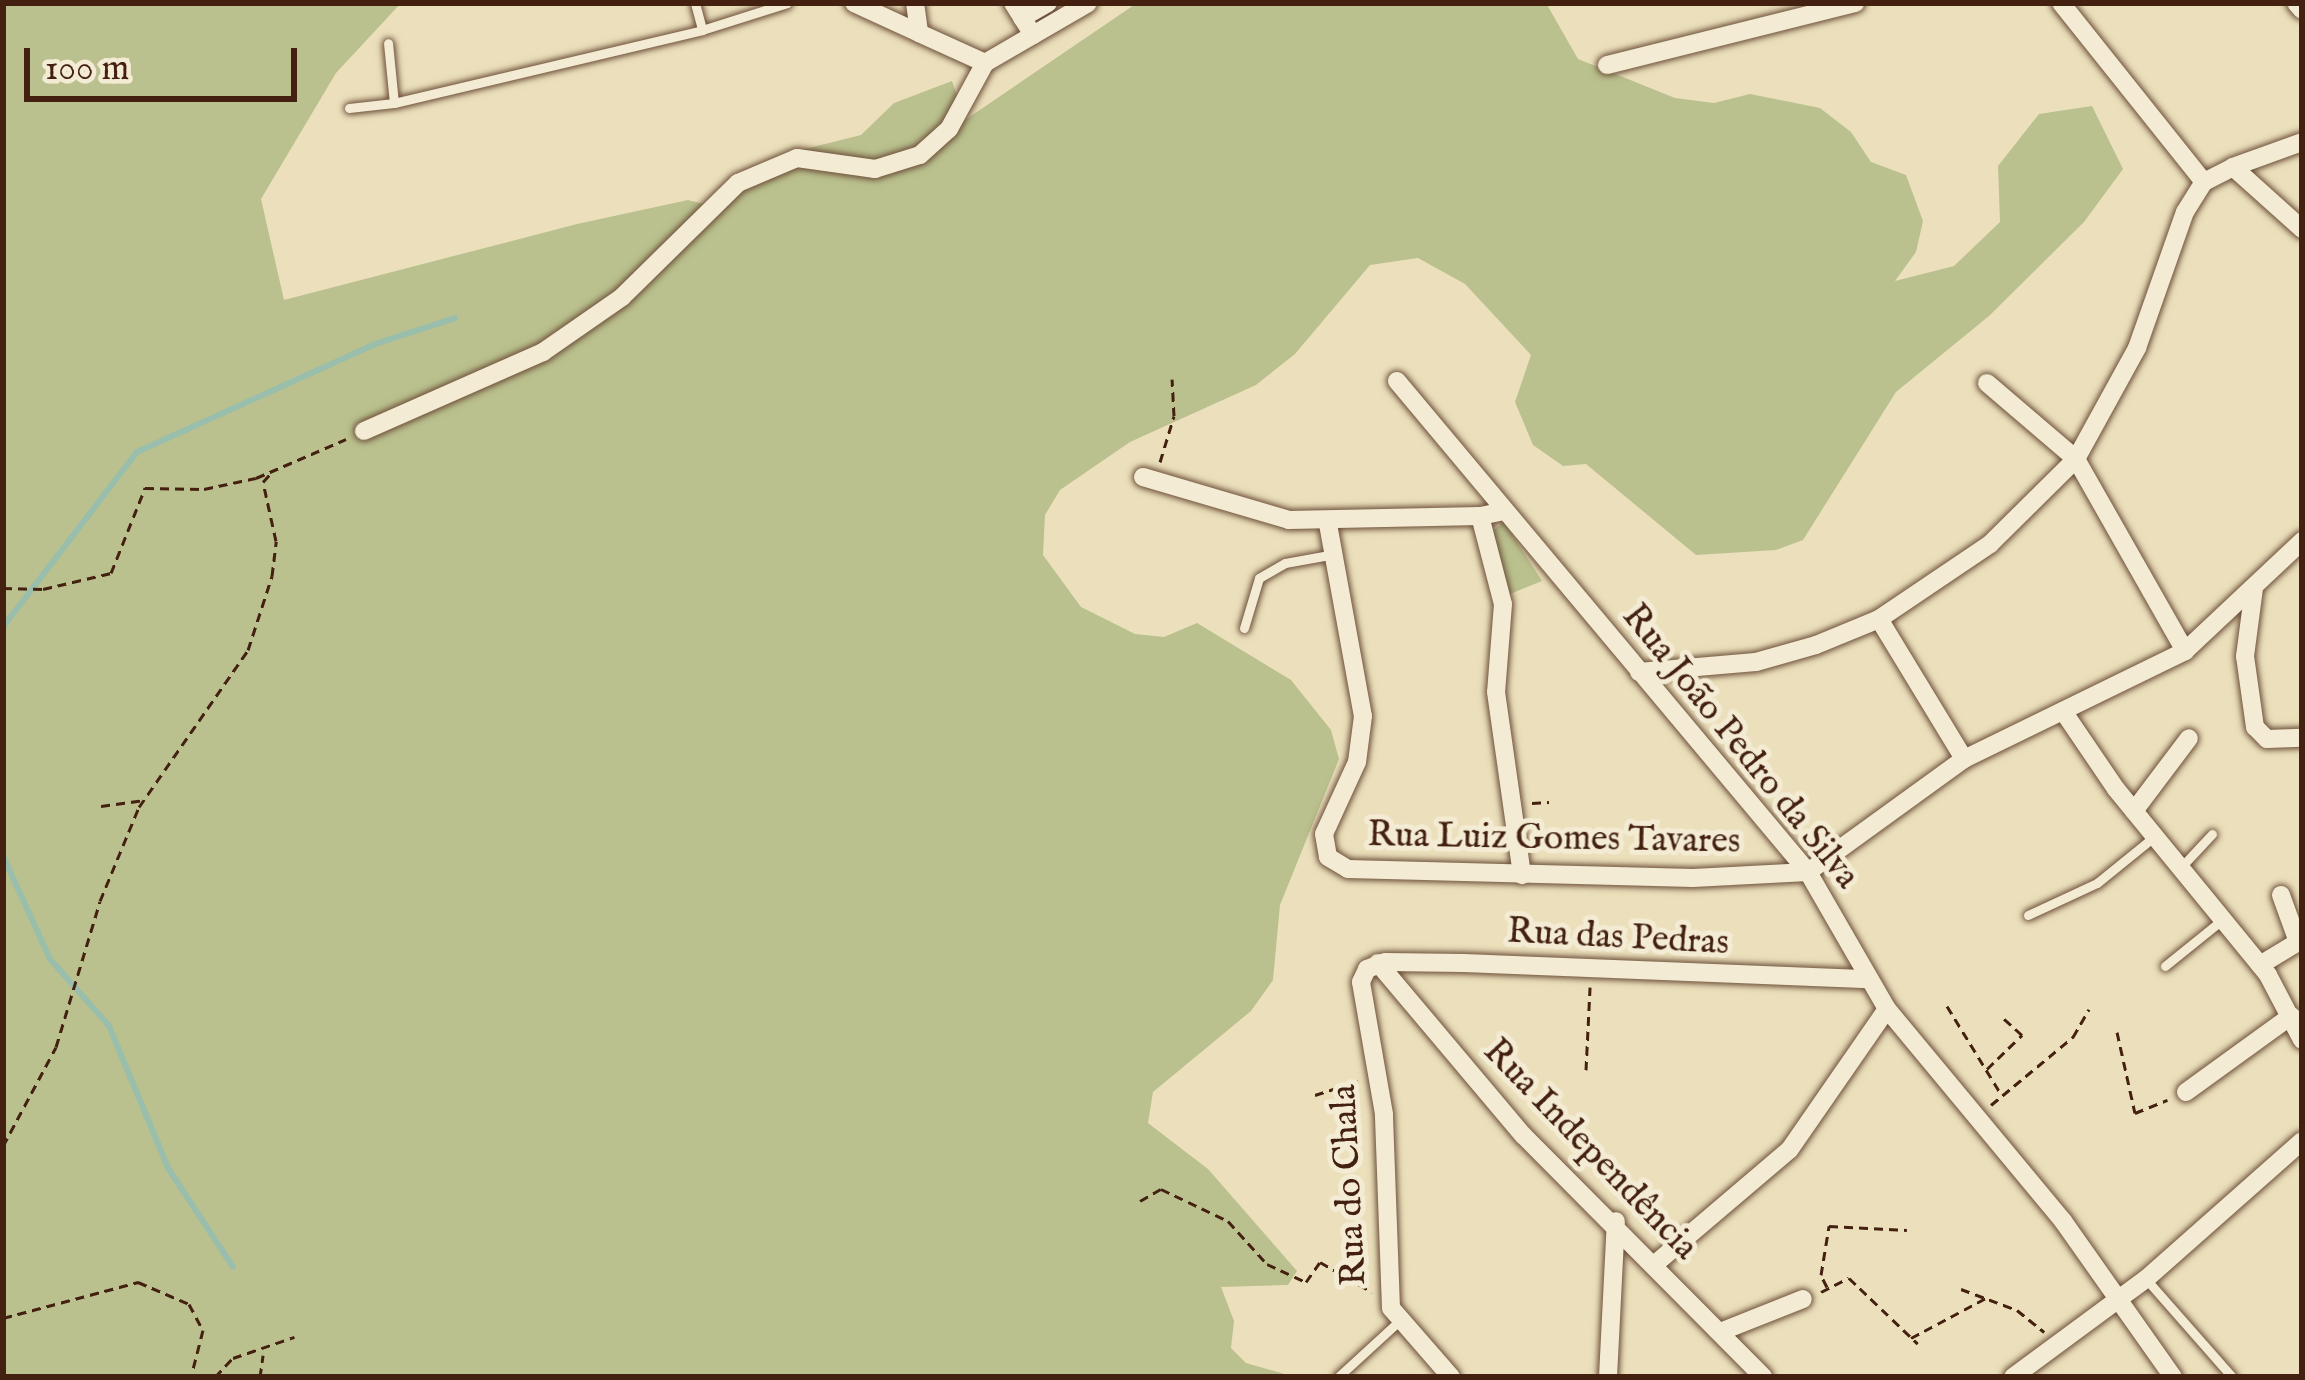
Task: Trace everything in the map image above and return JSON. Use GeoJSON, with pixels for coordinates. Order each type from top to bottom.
{"type":"FeatureCollection","features":[{"type":"Feature","properties":{"kind":"street"},"geometry":{"type":"LineString","coordinates":[[854,3],[985,63]]}},
{"type":"Feature","properties":{"kind":"street"},"geometry":{"type":"LineString","coordinates":[[915,3],[920,33]]}},
{"type":"Feature","properties":{"kind":"street"},"geometry":{"type":"LineString","coordinates":[[364,431],[543,352],[622,297],[738,183],[797,158],[875,169],[920,155],[949,129],[972,79],[985,63],[1023,19],[1048,3]]}},
{"type":"Feature","properties":{"kind":"street"},"geometry":{"type":"LineString","coordinates":[[1023,19],[1088,3]]}},
{"type":"Feature","properties":{"kind":"street"},"geometry":{"type":"LineString","coordinates":[[1607,65],[1855,3]]}},
{"type":"Feature","properties":{"kind":"street"},"geometry":{"type":"LineString","coordinates":[[2061,3],[2204,182]]}},
{"type":"Feature","properties":{"kind":"street"},"geometry":{"type":"LineString","coordinates":[[2296,3],[2302,10]]}},
{"type":"Feature","properties":{"kind":"street"},"geometry":{"type":"LineString","coordinates":[[1639,671],[1756,662],[1879,619],[1990,544],[2076,459],[2137,348],[2185,212],[2204,182],[2302,142]]}},
{"type":"Feature","properties":{"kind":"street"},"geometry":{"type":"LineString","coordinates":[[2233,167],[2302,229]]}},
{"type":"Feature","properties":{"kind":"street","name":"Rua João Pedro da Silva"},"geometry":{"type":"LineString","coordinates":[[1397,381],[1808,872],[1887,1009],[2120,1299]]}},
{"type":"Feature","properties":{"kind":"street"},"geometry":{"type":"LineString","coordinates":[[1988,383],[2076,459],[2185,651]]}},
{"type":"Feature","properties":{"kind":"street"},"geometry":{"type":"LineString","coordinates":[[1147,478],[1252,512],[1328,524],[1504,511]]}},
{"type":"Feature","properties":{"kind":"street"},"geometry":{"type":"LineString","coordinates":[[1480,516],[1500,580],[1496,692],[1516,803],[1522,875]]}},
{"type":"Feature","properties":{"kind":"street"},"geometry":{"type":"LineString","coordinates":[[1328,524],[1329,555]]}},
{"type":"Feature","properties":{"kind":"street"},"geometry":{"type":"LineString","coordinates":[[1808,872],[1964,759],[2185,651],[2302,541]]}},
{"type":"Feature","properties":{"kind":"street","name":"Rua Luiz Gomes Tavares"},"geometry":{"type":"LineString","coordinates":[[1329,555],[1363,716],[1357,762],[1323,846],[1348,868],[1522,875],[1808,872]]}},
{"type":"Feature","properties":{"kind":"street"},"geometry":{"type":"LineString","coordinates":[[2254,588],[2245,656],[2255,728],[2266,739],[2302,738]]}},
{"type":"Feature","properties":{"kind":"street"},"geometry":{"type":"LineString","coordinates":[[1879,619],[1964,759]]}},
{"type":"Feature","properties":{"kind":"street"},"geometry":{"type":"LineString","coordinates":[[2063,711],[2134,811],[2184,864],[2260,964],[2302,1040]]}},
{"type":"Feature","properties":{"kind":"street"},"geometry":{"type":"LineString","coordinates":[[2134,811],[2189,738]]}},
{"type":"Feature","properties":{"kind":"street"},"geometry":{"type":"LineString","coordinates":[[2260,964],[2298,942],[2281,895]]}},
{"type":"Feature","properties":{"kind":"street","name":"Rua das Pedras"},"geometry":{"type":"LineString","coordinates":[[1372,966],[1869,979]]}},
{"type":"Feature","properties":{"kind":"street","name":"Rua do Chala"},"geometry":{"type":"LineString","coordinates":[[1372,966],[1361,982],[1379,1076],[1395,1315],[1451,1377]]}},
{"type":"Feature","properties":{"kind":"street","name":"Rua Independência"},"geometry":{"type":"LineString","coordinates":[[1372,966],[1523,1136],[1616,1222],[1763,1377]]}},
{"type":"Feature","properties":{"kind":"street"},"geometry":{"type":"LineString","coordinates":[[1655,1264],[1790,1150],[1887,1009]]}},
{"type":"Feature","properties":{"kind":"street"},"geometry":{"type":"LineString","coordinates":[[2186,1092],[2291,1016]]}},
{"type":"Feature","properties":{"kind":"street"},"geometry":{"type":"LineString","coordinates":[[2013,1377],[2146,1279],[2301,1142]]}},
{"type":"Feature","properties":{"kind":"street"},"geometry":{"type":"LineString","coordinates":[[1608,1377],[1616,1222]]}},
{"type":"Feature","properties":{"kind":"street"},"geometry":{"type":"LineString","coordinates":[[1720,1332],[1803,1299]]}},
{"type":"Feature","properties":{"kind":"street"},"geometry":{"type":"LineString","coordinates":[[2120,1299],[2173,1377]]}},
{"type":"Feature","properties":{"kind":"lane"},"geometry":{"type":"LineString","coordinates":[[695,3],[701,30]]}},
{"type":"Feature","properties":{"kind":"lane"},"geometry":{"type":"LineString","coordinates":[[349,108],[394,103],[701,30],[787,3]]}},
{"type":"Feature","properties":{"kind":"lane"},"geometry":{"type":"LineString","coordinates":[[388,43],[394,103]]}},
{"type":"Feature","properties":{"kind":"lane"},"geometry":{"type":"LineString","coordinates":[[1244,628],[1259,578],[1329,555]]}},
{"type":"Feature","properties":{"kind":"lane"},"geometry":{"type":"LineString","coordinates":[[2184,864],[2212,834]]}},
{"type":"Feature","properties":{"kind":"lane"},"geometry":{"type":"LineString","coordinates":[[2028,915],[2097,883],[2157,835]]}},
{"type":"Feature","properties":{"kind":"lane"},"geometry":{"type":"LineString","coordinates":[[2165,966],[2224,918]]}},
{"type":"Feature","properties":{"kind":"lane"},"geometry":{"type":"LineString","coordinates":[[2146,1279],[2232,1377]]}},
{"type":"Feature","properties":{"kind":"lane"},"geometry":{"type":"LineString","coordinates":[[1338,1377],[1395,1315]]}},
{"type":"Feature","properties":{"kind":"path"},"geometry":{"type":"LineString","coordinates":[[1147,478],[1174,416],[1172,379]]}},
{"type":"Feature","properties":{"kind":"path"},"geometry":{"type":"LineString","coordinates":[[3,588],[111,573],[146,488],[204,489],[271,473],[364,431]]}},
{"type":"Feature","properties":{"kind":"path"},"geometry":{"type":"LineString","coordinates":[[3,1146],[56,1048],[100,901],[158,768],[248,650],[272,575],[276,541],[263,482],[271,473]]}},
{"type":"Feature","properties":{"kind":"path"},"geometry":{"type":"LineString","coordinates":[[100,806],[145,800]]}},
{"type":"Feature","properties":{"kind":"path"},"geometry":{"type":"LineString","coordinates":[[1516,803],[1549,802]]}},
{"type":"Feature","properties":{"kind":"path"},"geometry":{"type":"LineString","coordinates":[[1586,1070],[1590,974]]}},
{"type":"Feature","properties":{"kind":"path"},"geometry":{"type":"LineString","coordinates":[[1947,1006],[2002,1095]]}},
{"type":"Feature","properties":{"kind":"path"},"geometry":{"type":"LineString","coordinates":[[1976,1118],[2073,1037],[2089,1009]]}},
{"type":"Feature","properties":{"kind":"path"},"geometry":{"type":"LineString","coordinates":[[1986,1070],[2022,1035],[2002,1017]]}},
{"type":"Feature","properties":{"kind":"path"},"geometry":{"type":"LineString","coordinates":[[2116,1032],[2135,1113],[2186,1092]]}},
{"type":"Feature","properties":{"kind":"path"},"geometry":{"type":"LineString","coordinates":[[1315,1095],[1379,1076]]}},
{"type":"Feature","properties":{"kind":"path"},"geometry":{"type":"LineString","coordinates":[[1140,1201],[1161,1189],[1228,1221],[1268,1264],[1312,1284],[1320,1262],[1328,1263],[1395,1315]]}},
{"type":"Feature","properties":{"kind":"path"},"geometry":{"type":"LineString","coordinates":[[1828,1289],[1821,1275],[1828,1226],[1907,1230]]}},
{"type":"Feature","properties":{"kind":"path"},"geometry":{"type":"LineString","coordinates":[[1803,1299],[1849,1279],[1918,1344]]}},
{"type":"Feature","properties":{"kind":"path"},"geometry":{"type":"LineString","coordinates":[[3,1318],[138,1282],[189,1304],[203,1330],[191,1377]]}},
{"type":"Feature","properties":{"kind":"path"},"geometry":{"type":"LineString","coordinates":[[1961,1289],[2027,1316],[2059,1346]]}},
{"type":"Feature","properties":{"kind":"path"},"geometry":{"type":"LineString","coordinates":[[1909,1339],[1986,1298]]}},
{"type":"Feature","properties":{"kind":"path"},"geometry":{"type":"LineString","coordinates":[[214,1377],[233,1358],[264,1352],[294,1337]]}},
{"type":"Feature","properties":{"kind":"path"},"geometry":{"type":"LineString","coordinates":[[260,1377],[264,1352]]}},
{"type":"Feature","properties":{"kind":"green space"},"geometry":{"type":"Polygon","coordinates":[[[3,3],[401,3],[336,73],[261,199],[284,300],[577,224],[688,200],[707,205],[801,150],[861,135],[894,103],[952,81],[965,120],[1137,3],[1546,3],[1578,59],[1675,98],[1714,103],[1750,94],[1820,108],[1851,132],[1871,162],[1906,175],[1923,221],[1916,252],[1895,281],[1954,266],[2000,222],[1998,166],[2039,114],[2092,106],[2123,169],[2084,222],[1989,316],[1896,392],[1803,540],[1776,550],[1696,555],[1586,464],[1563,466],[1533,445],[1515,402],[1531,355],[1465,284],[1418,258],[1370,265],[1295,354],[1256,385],[1130,442],[1060,490],[1045,515],[1043,555],[1081,607],[1135,634],[1164,637],[1197,623],[1291,680],[1331,730],[1339,759],[1280,905],[1273,980],[1251,1011],[1153,1092],[1148,1123],[1208,1169],[1297,1271],[1288,1285],[1221,1287],[1234,1321],[1231,1348],[1246,1363],[1295,1377],[3,1377],[3,3]]]}},
{"type":"Feature","properties":{"kind":"green space"},"geometry":{"type":"Polygon","coordinates":[[[1504,522],[1542,581],[1510,594],[1491,532],[1504,522]]]}},
{"type":"Feature","properties":{"kind":"waterway"},"geometry":{"type":"LineString","coordinates":[[3,627],[137,452],[375,344],[455,318]]}},
{"type":"Feature","properties":{"kind":"waterway"},"geometry":{"type":"LineString","coordinates":[[3,856],[50,959],[109,1026],[168,1168],[233,1267]]}}]}
